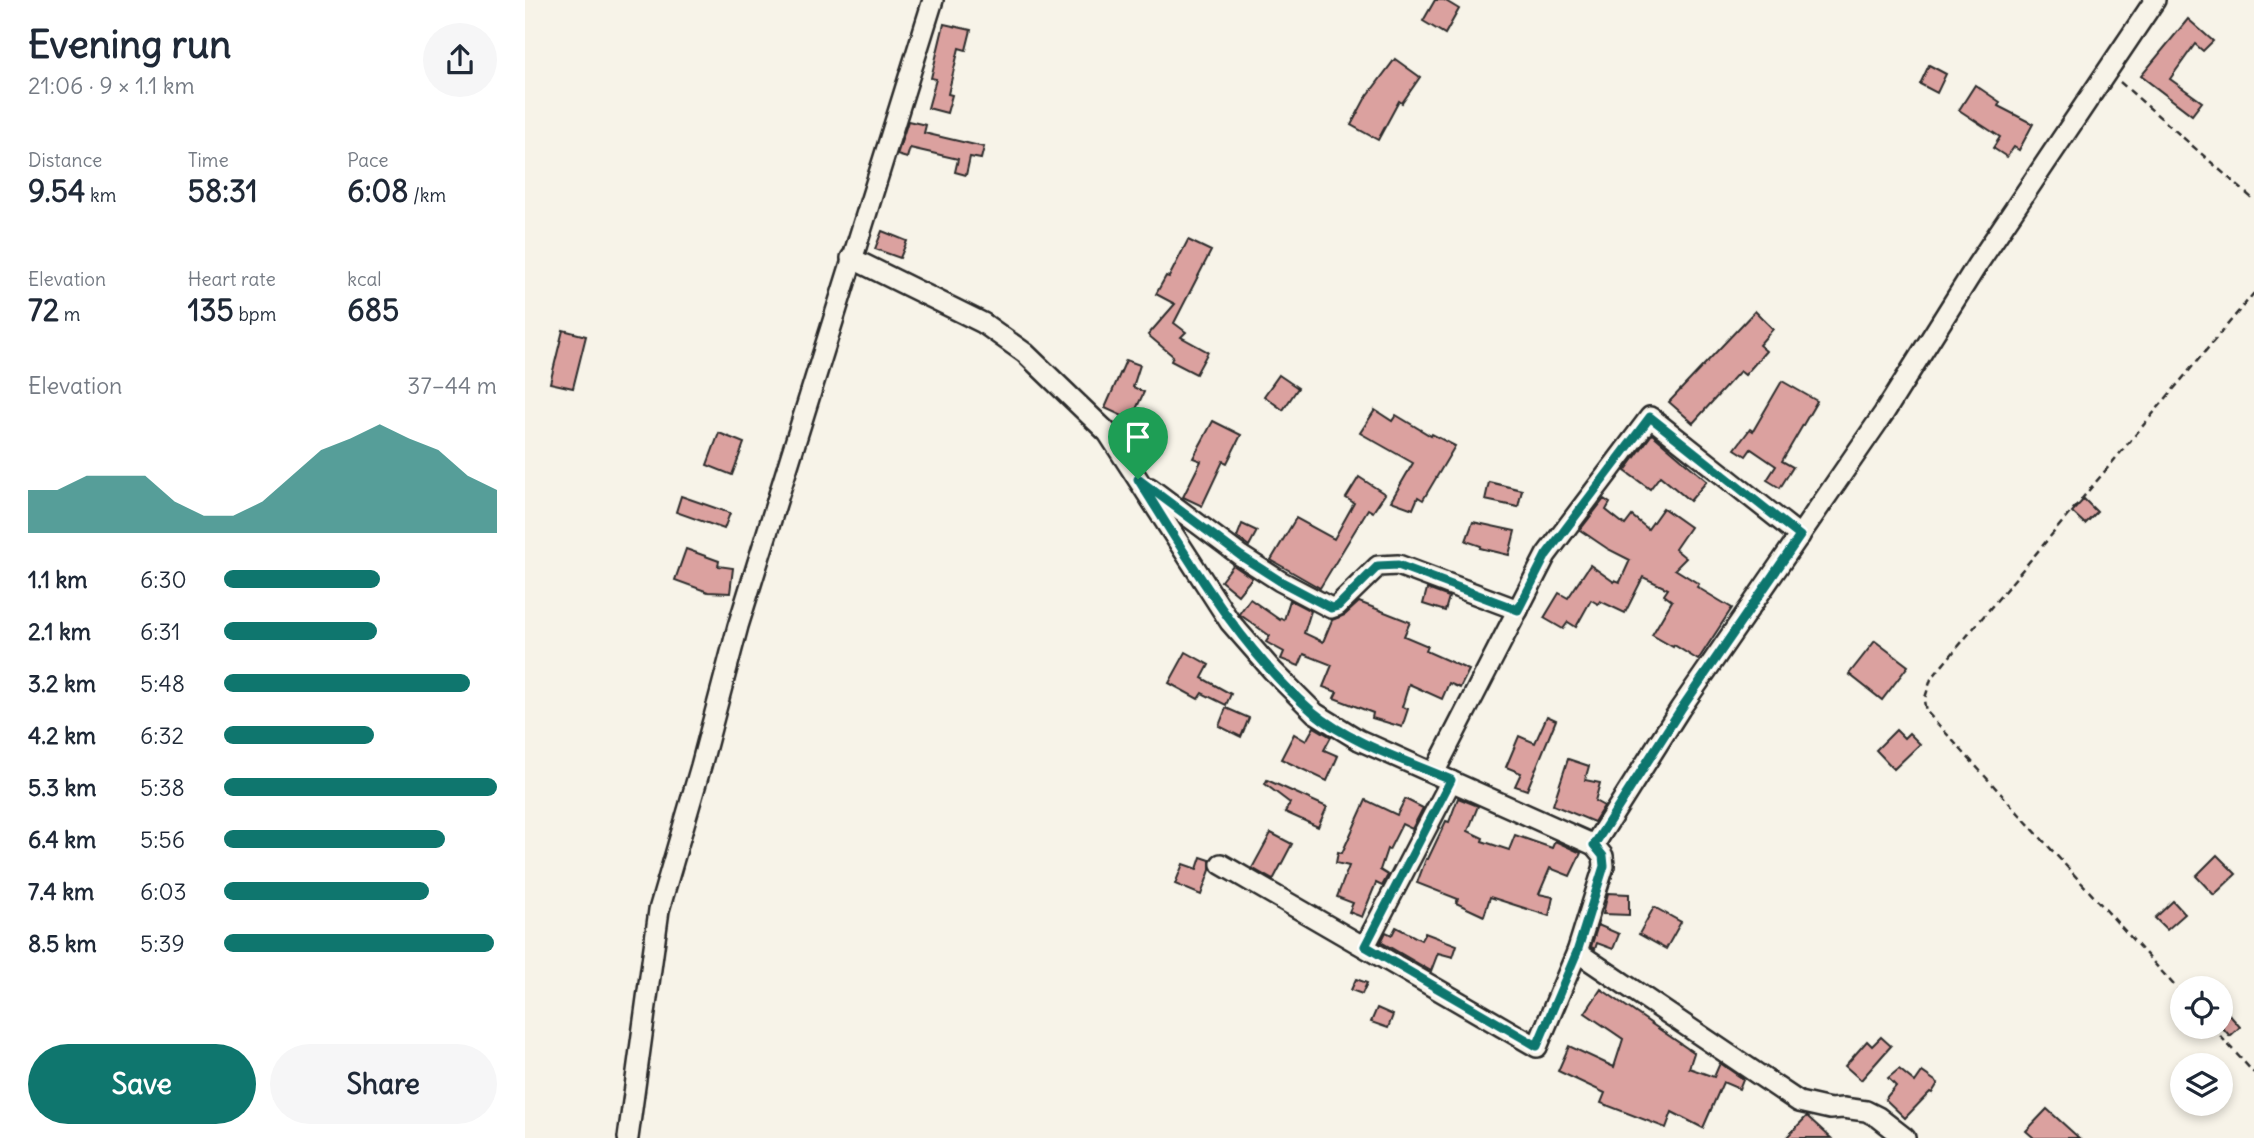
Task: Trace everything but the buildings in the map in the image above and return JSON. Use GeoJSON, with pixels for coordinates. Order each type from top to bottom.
{"type":"FeatureCollection","features":[{"type":"Feature","properties":{"kind":"street"},"geometry":{"type":"LineString","coordinates":[[628,1138],[659,910],[738,626],[933,0]]}},
{"type":"Feature","properties":{"kind":"street"},"geometry":{"type":"LineString","coordinates":[[1594,845],[1681,709],[1884,413],[1977,265],[2155,0]]}},
{"type":"Feature","properties":{"kind":"street"},"geometry":{"type":"LineString","coordinates":[[851,258],[983,323],[1025,353],[1108,433],[1230,622],[1315,713],[1359,740],[1594,845],[1603,856],[1604,866],[1577,952],[1537,1046],[1221,863]]}},
{"type":"Feature","properties":{"kind":"street"},"geometry":{"type":"LineString","coordinates":[[1365,946],[1518,610],[1546,555],[1650,417],[1800,536]]}},
{"type":"Feature","properties":{"kind":"street"},"geometry":{"type":"LineString","coordinates":[[1138,479],[1241,556],[1280,581],[1331,608],[1338,606],[1378,566],[1398,565],[1518,610]]}},
{"type":"Feature","properties":{"kind":"street"},"geometry":{"type":"LineString","coordinates":[[1577,952],[1799,1102],[1830,1109],[1866,1111],[1905,1138]]}},
{"type":"Feature","properties":{"kind":"path"},"geometry":{"type":"LineString","coordinates":[[2107,69],[2254,200]]}},
{"type":"Feature","properties":{"kind":"path"},"geometry":{"type":"LineString","coordinates":[[2170,981],[1926,710],[1924,701],[1931,679],[2254,293]]}},
{"type":"Feature","properties":{"kind":"path"},"geometry":{"type":"LineString","coordinates":[[2223,1039],[2254,1073]]}},
{"type":"Feature","properties":{"kind":"route"},"geometry":{"type":"LineString","coordinates":[[1650,417],[1800,536],[1681,709],[1594,845],[1603,856],[1604,866],[1577,952],[1537,1046],[1365,946],[1451,780],[1359,740],[1315,713],[1230,622],[1138,479],[1241,556],[1280,581],[1331,608],[1338,606],[1359,582],[1378,566],[1398,565],[1518,610],[1546,555],[1650,417]]}}]}
